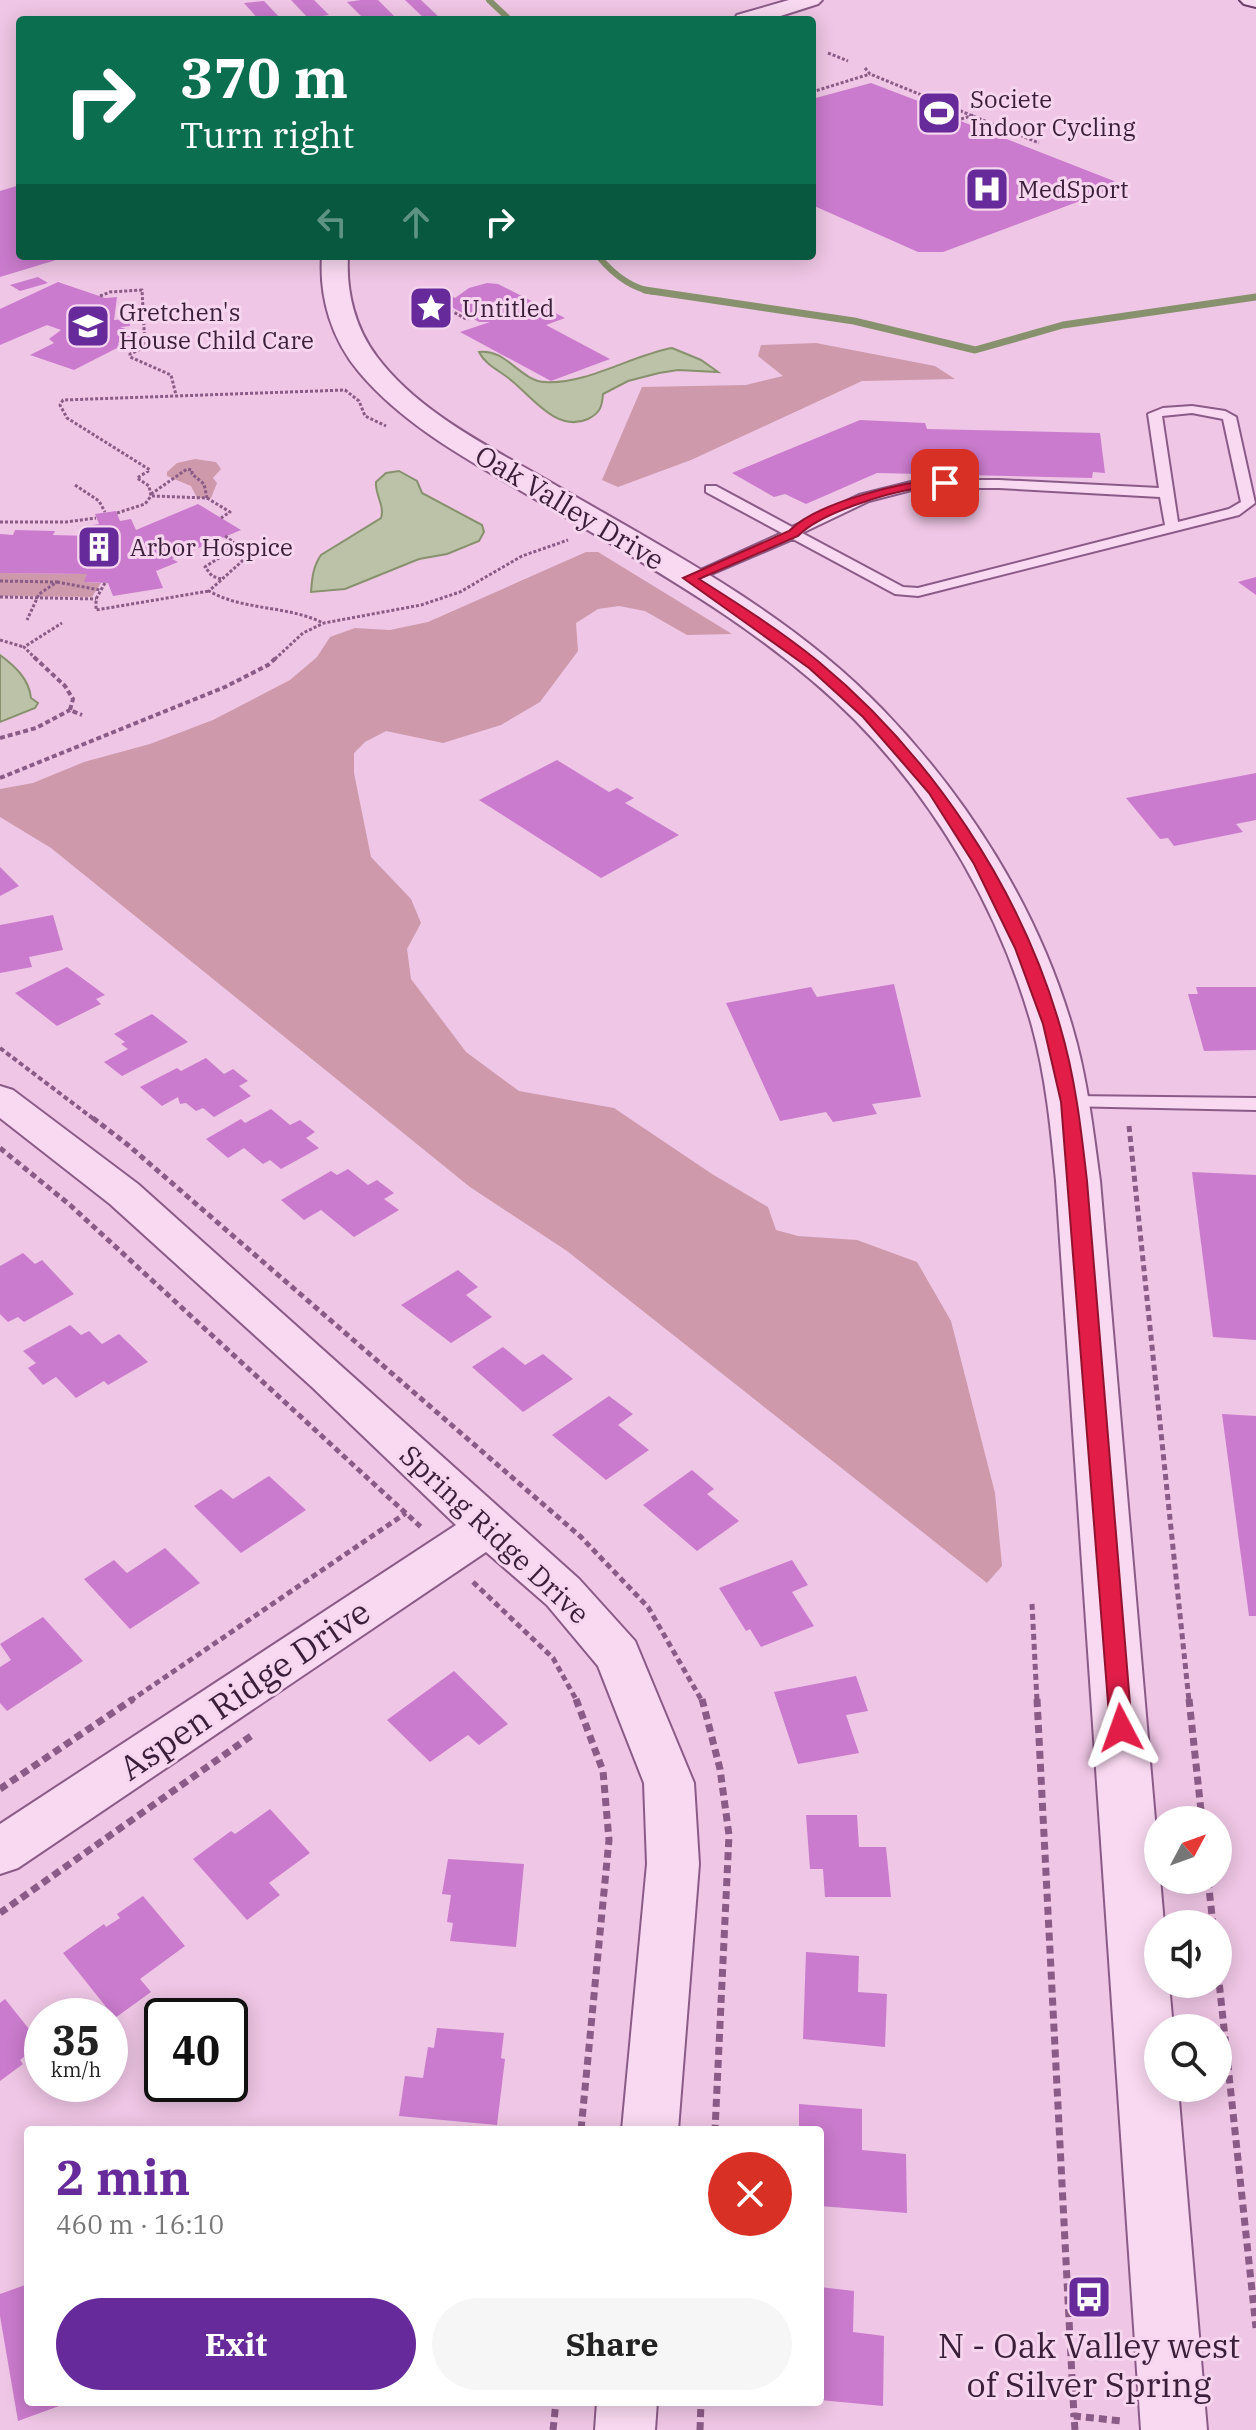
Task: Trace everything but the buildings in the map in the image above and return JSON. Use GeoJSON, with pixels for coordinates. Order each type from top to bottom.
{"type":"FeatureCollection","features":[{"type":"Feature","properties":{"kind":"street"},"geometry":{"type":"LineString","coordinates":[[758,16],[811,0]]}},
{"type":"Feature","properties":{"kind":"street","name":"Oak Valley Drive"},"geometry":{"type":"LineString","coordinates":[[335,260],[338,297],[352,341],[402,399],[463,443],[690,578],[763,626],[814,665],[868,714],[935,791],[982,864],[1023,948],[1052,1024],[1070,1102],[1098,1426],[1174,2430]]}},
{"type":"Feature","properties":{"kind":"street","name":"Spring Ridge Drive"},"geometry":{"type":"LineString","coordinates":[[0,1099],[124,1194],[327,1376],[488,1527],[563,1592],[618,1655],[669,1783],[673,1864],[650,2126]]}},
{"type":"Feature","properties":{"kind":"street","name":"Aspen Ridge Drive"},"geometry":{"type":"LineString","coordinates":[[0,1852],[488,1527]]}},
{"type":"Feature","properties":{"kind":"street"},"geometry":{"type":"LineString","coordinates":[[625,2430],[627,2406]]}},
{"type":"Feature","properties":{"kind":"lane"},"geometry":{"type":"LineString","coordinates":[[711,489],[900,591],[918,592],[1172,528],[1234,512],[1248,503],[1229,417],[1218,412],[1166,410],[1155,414],[1172,528]]}},
{"type":"Feature","properties":{"kind":"lane"},"geometry":{"type":"LineString","coordinates":[[690,578],[794,533],[802,525],[864,498],[919,484],[999,484],[1168,493]]}},
{"type":"Feature","properties":{"kind":"lane"},"geometry":{"type":"LineString","coordinates":[[1070,1102],[1256,1104]]}},
{"type":"Feature","properties":{"kind":"path"},"geometry":{"type":"LineString","coordinates":[[828,53],[848,61]]}},
{"type":"Feature","properties":{"kind":"path"},"geometry":{"type":"LineString","coordinates":[[865,68],[870,74],[975,114],[983,118],[978,120],[1039,143]]}},
{"type":"Feature","properties":{"kind":"path"},"geometry":{"type":"LineString","coordinates":[[816,91],[870,74]]}},
{"type":"Feature","properties":{"kind":"path"},"geometry":{"type":"LineString","coordinates":[[939,113],[954,114],[965,110]]}},
{"type":"Feature","properties":{"kind":"path"},"geometry":{"type":"LineString","coordinates":[[942,125],[975,114]]}},
{"type":"Feature","properties":{"kind":"path"},"geometry":{"type":"LineString","coordinates":[[100,296],[110,292],[142,290],[145,347],[130,354],[130,357],[175,378],[176,395]]}},
{"type":"Feature","properties":{"kind":"path"},"geometry":{"type":"LineString","coordinates":[[437,303],[466,319],[480,317]]}},
{"type":"Feature","properties":{"kind":"path"},"geometry":{"type":"LineString","coordinates":[[151,495],[149,486],[137,478],[150,470],[67,418],[60,405],[68,398],[345,390]]}},
{"type":"Feature","properties":{"kind":"path"},"geometry":{"type":"LineString","coordinates":[[359,401],[363,412]]}},
{"type":"Feature","properties":{"kind":"path"},"geometry":{"type":"LineString","coordinates":[[117,513],[145,504],[170,479],[187,469],[204,482],[207,498]]}},
{"type":"Feature","properties":{"kind":"path"},"geometry":{"type":"LineString","coordinates":[[75,485],[99,501],[105,512]]}},
{"type":"Feature","properties":{"kind":"path"},"geometry":{"type":"LineString","coordinates":[[151,495],[207,498],[230,512],[221,518]]}},
{"type":"Feature","properties":{"kind":"path"},"geometry":{"type":"LineString","coordinates":[[0,522],[66,522],[96,518]]}},
{"type":"Feature","properties":{"kind":"path"},"geometry":{"type":"LineString","coordinates":[[105,583],[96,599],[96,610],[209,591],[250,554],[225,536]]}},
{"type":"Feature","properties":{"kind":"path"},"geometry":{"type":"LineString","coordinates":[[0,778],[225,687],[268,665],[303,633],[324,623],[421,605],[460,592],[522,556],[578,536]]}},
{"type":"Feature","properties":{"kind":"path"},"geometry":{"type":"LineString","coordinates":[[221,579],[204,570],[205,567],[228,552],[229,546],[235,542]]}},
{"type":"Feature","properties":{"kind":"path"},"geometry":{"type":"LineString","coordinates":[[0,581],[57,582],[100,590]]}},
{"type":"Feature","properties":{"kind":"path"},"geometry":{"type":"LineString","coordinates":[[27,620],[36,598],[57,582]]}},
{"type":"Feature","properties":{"kind":"path"},"geometry":{"type":"LineString","coordinates":[[209,591],[217,597],[233,601],[294,609],[324,623]]}},
{"type":"Feature","properties":{"kind":"path"},"geometry":{"type":"LineString","coordinates":[[0,597],[96,599]]}},
{"type":"Feature","properties":{"kind":"path"},"geometry":{"type":"LineString","coordinates":[[24,647],[62,623]]}},
{"type":"Feature","properties":{"kind":"path"},"geometry":{"type":"LineString","coordinates":[[0,640],[24,647],[65,686],[73,699],[70,710],[40,727],[0,738]]}},
{"type":"Feature","properties":{"kind":"path"},"geometry":{"type":"LineString","coordinates":[[70,710],[82,715]]}},
{"type":"Feature","properties":{"kind":"path"},"geometry":{"type":"LineString","coordinates":[[1129,1125],[1201,1806]]}},
{"type":"Feature","properties":{"kind":"path"},"geometry":{"type":"LineString","coordinates":[[0,1148],[70,1205],[406,1513],[0,1789]]}},
{"type":"Feature","properties":{"kind":"path"},"geometry":{"type":"LineString","coordinates":[[459,1589],[472,1580],[553,1658],[581,1707],[603,1771],[609,1840],[581,2126]]}},
{"type":"Feature","properties":{"kind":"path"},"geometry":{"type":"LineString","coordinates":[[1032,1604],[1075,2430]]}},
{"type":"Feature","properties":{"kind":"path"},"geometry":{"type":"LineString","coordinates":[[0,1913],[259,1730]]}},
{"type":"Feature","properties":{"kind":"path"},"geometry":{"type":"LineString","coordinates":[[1221,1998],[1256,2328]]}},
{"type":"Feature","properties":{"kind":"path"},"geometry":{"type":"LineString","coordinates":[[553,2430],[556,2406]]}},
{"type":"Feature","properties":{"kind":"path"},"geometry":{"type":"LineString","coordinates":[[700,2430],[701,2406]]}},
{"type":"Feature","properties":{"kind":"path"},"geometry":{"type":"LineString","coordinates":[[1074,2416],[1104,2419]]}},
{"type":"Feature","properties":{"kind":"shaded area"},"geometry":{"type":"Polygon","coordinates":[[[816,343],[935,366],[955,379],[862,381],[691,460],[618,487],[602,480],[642,387],[746,385],[783,376],[758,356],[761,345],[816,343]]]}},
{"type":"Feature","properties":{"kind":"shaded area"},"geometry":{"type":"Polygon","coordinates":[[[672,348],[701,360],[718,372],[678,370],[628,381],[603,394],[598,412],[577,422],[566,421],[546,411],[490,365],[479,352],[497,355],[536,380],[561,382],[672,348]]]}},
{"type":"Feature","properties":{"kind":"shaded area"},"geometry":{"type":"Polygon","coordinates":[[[195,459],[216,462],[221,469],[213,478],[217,483],[211,498],[197,498],[191,486],[167,476],[167,472],[177,463],[195,459]]]}},
{"type":"Feature","properties":{"kind":"shaded area"},"geometry":{"type":"Polygon","coordinates":[[[399,471],[417,481],[422,493],[482,525],[484,532],[479,541],[447,554],[419,559],[345,589],[311,592],[312,577],[321,555],[381,518],[376,482],[386,473],[399,471]]]}},
{"type":"Feature","properties":{"kind":"shaded area"},"geometry":{"type":"Polygon","coordinates":[[[586,552],[598,552],[732,634],[687,635],[645,611],[619,606],[598,609],[576,623],[578,651],[540,702],[501,725],[443,743],[386,731],[365,742],[354,753],[354,773],[371,857],[411,899],[421,923],[407,949],[411,979],[466,1052],[519,1091],[614,1108],[712,1174],[768,1207],[776,1230],[798,1236],[857,1240],[917,1262],[951,1321],[995,1493],[1002,1566],[987,1583],[567,1251],[470,1187],[51,848],[0,817],[0,789],[33,783],[84,762],[150,744],[213,720],[290,680],[317,657],[330,637],[355,628],[390,630],[428,622],[586,552]]]}},
{"type":"Feature","properties":{"kind":"shaded area"},"geometry":{"type":"Polygon","coordinates":[[[0,573],[87,574],[85,582],[101,583],[92,597],[0,596],[0,573]]]}},
{"type":"Feature","properties":{"kind":"shaded area"},"geometry":{"type":"Polygon","coordinates":[[[0,655],[20,674],[31,698],[38,703],[35,708],[0,722],[0,655]]]}},
{"type":"Feature","properties":{"kind":"waterway"},"geometry":{"type":"LineString","coordinates":[[489,0],[506,16]]}},
{"type":"Feature","properties":{"kind":"waterway"},"geometry":{"type":"LineString","coordinates":[[602,260],[623,280],[649,291]]}},
{"type":"Feature","properties":{"kind":"waterway"},"geometry":{"type":"LineString","coordinates":[[645,290],[649,291]]}},
{"type":"Feature","properties":{"kind":"waterway"},"geometry":{"type":"LineString","coordinates":[[649,291],[854,321],[975,350],[1063,325],[1256,297]]}},
{"type":"Feature","properties":{"kind":"waterway"},"geometry":{"type":"LineString","coordinates":[[649,291],[655,292]]}},
{"type":"Feature","properties":{"kind":"place","name":"Societe Indoor Cycling"},"geometry":{"type":"Point","coordinates":[939,113]}},
{"type":"Feature","properties":{"kind":"place","name":"MedSport"},"geometry":{"type":"Point","coordinates":[987,189]}},
{"type":"Feature","properties":{"kind":"place","name":"Untitled"},"geometry":{"type":"Point","coordinates":[431,308]}},
{"type":"Feature","properties":{"kind":"place","name":"Gretchen's House Child Care"},"geometry":{"type":"Point","coordinates":[88,326]}},
{"type":"Feature","properties":{"kind":"place","name":"Arbor Hospice"},"geometry":{"type":"Point","coordinates":[99,547]}},
{"type":"Feature","properties":{"kind":"place","name":"N - Oak Valley west of Silver Spring"},"geometry":{"type":"Point","coordinates":[1089,2297]}},
{"type":"Feature","properties":{"kind":"route"},"geometry":{"type":"LineString","coordinates":[[945,483],[892,489],[864,498],[802,525],[794,533],[690,578],[763,626],[814,665],[868,714],[935,791],[982,864],[1023,948],[1052,1024],[1070,1102],[1078,1181],[1121,1728]]}}]}
